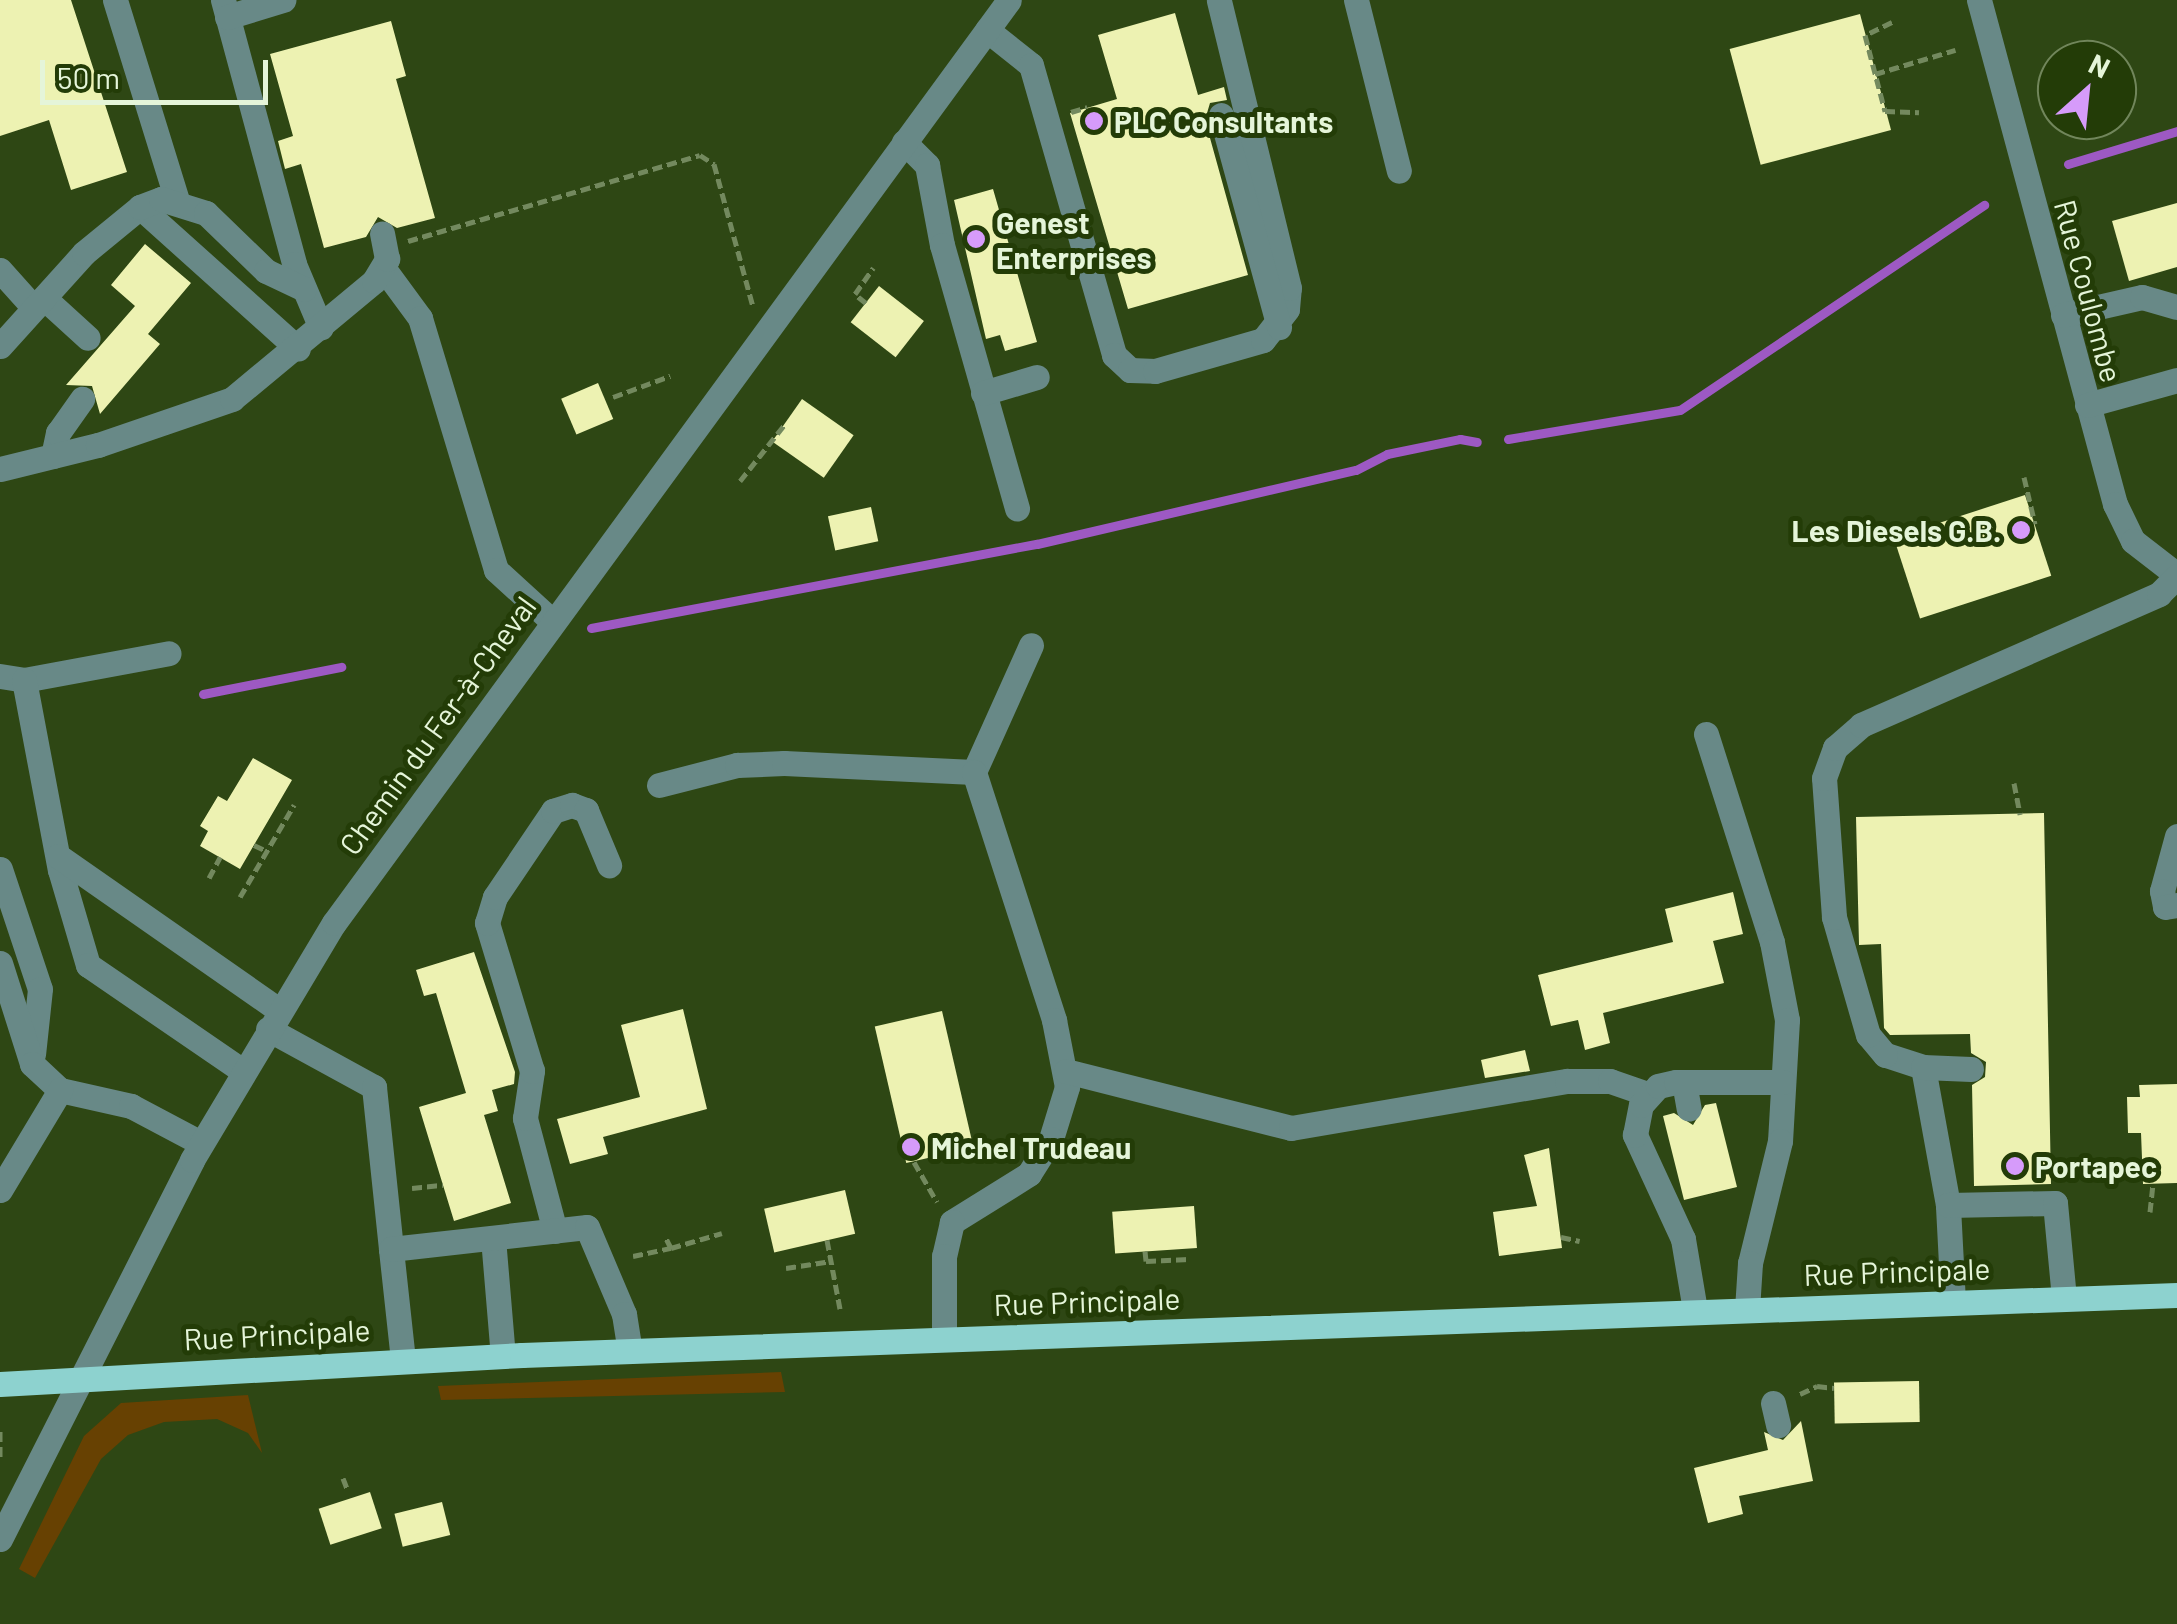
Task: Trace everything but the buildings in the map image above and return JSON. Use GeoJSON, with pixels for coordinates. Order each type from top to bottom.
{"type":"FeatureCollection","features":[{"type":"Feature","properties":{"kind":"main road","name":"Rue Principale"},"geometry":{"type":"LineString","coordinates":[[0,1384],[403,1360],[2177,1295]]}},
{"type":"Feature","properties":{"kind":"street"},"geometry":{"type":"LineString","coordinates":[[115,0],[177,200]]}},
{"type":"Feature","properties":{"kind":"street"},"geometry":{"type":"LineString","coordinates":[[283,0],[225,9],[304,289],[321,328]]}},
{"type":"Feature","properties":{"kind":"street","name":"Chemin du Fer-à-Cheval"},"geometry":{"type":"LineString","coordinates":[[0,1539],[202,1143],[274,1019],[379,858],[1009,0]]}},
{"type":"Feature","properties":{"kind":"street"},"geometry":{"type":"LineString","coordinates":[[987,30],[1031,65],[1077,178],[1097,248],[1114,355],[1130,370],[1155,371],[1264,340],[1279,328],[1288,288],[1219,0]]}},
{"type":"Feature","properties":{"kind":"street"},"geometry":{"type":"LineString","coordinates":[[1356,0],[1400,171]]}},
{"type":"Feature","properties":{"kind":"street","name":"Rue Coulombe"},"geometry":{"type":"LineString","coordinates":[[1978,0],[2122,524],[2146,555],[2177,576]]}},
{"type":"Feature","properties":{"kind":"street"},"geometry":{"type":"LineString","coordinates":[[1221,115],[1279,328]]}},
{"type":"Feature","properties":{"kind":"street"},"geometry":{"type":"LineString","coordinates":[[904,142],[927,165],[1017,509]]}},
{"type":"Feature","properties":{"kind":"street"},"geometry":{"type":"LineString","coordinates":[[0,346],[39,303],[140,207],[177,200],[206,212],[266,271],[304,289]]}},
{"type":"Feature","properties":{"kind":"street"},"geometry":{"type":"LineString","coordinates":[[140,207],[298,349]]}},
{"type":"Feature","properties":{"kind":"street"},"geometry":{"type":"LineString","coordinates":[[0,468],[198,414],[232,399],[321,328],[384,250],[420,318],[496,570],[552,621]]}},
{"type":"Feature","properties":{"kind":"street"},"geometry":{"type":"LineString","coordinates":[[0,270],[88,338]]}},
{"type":"Feature","properties":{"kind":"street"},"geometry":{"type":"LineString","coordinates":[[2062,315],[2142,297],[2177,307]]}},
{"type":"Feature","properties":{"kind":"street"},"geometry":{"type":"LineString","coordinates":[[984,393],[1037,377]]}},
{"type":"Feature","properties":{"kind":"street"},"geometry":{"type":"LineString","coordinates":[[2087,405],[2177,380]]}},
{"type":"Feature","properties":{"kind":"street"},"geometry":{"type":"LineString","coordinates":[[53,456],[58,433],[82,399]]}},
{"type":"Feature","properties":{"kind":"street"},"geometry":{"type":"LineString","coordinates":[[1971,1069],[1923,1068],[1885,1055],[1868,1035],[1834,917],[1824,778],[1835,748],[1860,725],[2159,594],[2177,576]]}},
{"type":"Feature","properties":{"kind":"street"},"geometry":{"type":"LineString","coordinates":[[944,1339],[944,1256],[952,1222],[1029,1174],[1060,1119],[1066,1071],[974,772],[1031,645]]}},
{"type":"Feature","properties":{"kind":"street"},"geometry":{"type":"LineString","coordinates":[[169,653],[12,678],[88,965],[243,1072]]}},
{"type":"Feature","properties":{"kind":"street"},"geometry":{"type":"LineString","coordinates":[[1706,734],[1784,991],[1783,1082],[1776,1170],[1750,1263],[1746,1308]]}},
{"type":"Feature","properties":{"kind":"street"},"geometry":{"type":"LineString","coordinates":[[658,785],[719,769],[784,762],[974,772]]}},
{"type":"Feature","properties":{"kind":"street"},"geometry":{"type":"LineString","coordinates":[[555,1230],[525,1118],[532,1070],[487,962],[487,923],[491,905],[553,811],[572,806],[586,810],[609,865]]}},
{"type":"Feature","properties":{"kind":"street"},"geometry":{"type":"LineString","coordinates":[[2175,851],[2165,907],[2177,905]]}},
{"type":"Feature","properties":{"kind":"street"},"geometry":{"type":"LineString","coordinates":[[58,856],[274,1019],[374,1087],[403,1360]]}},
{"type":"Feature","properties":{"kind":"street"},"geometry":{"type":"LineString","coordinates":[[0,869],[40,989],[32,1064]]}},
{"type":"Feature","properties":{"kind":"street"},"geometry":{"type":"LineString","coordinates":[[0,963],[32,1064],[60,1090],[131,1106],[202,1143]]}},
{"type":"Feature","properties":{"kind":"street"},"geometry":{"type":"LineString","coordinates":[[1923,1068],[1948,1205],[1954,1302]]}},
{"type":"Feature","properties":{"kind":"street"},"geometry":{"type":"LineString","coordinates":[[1066,1071],[1290,1128],[1566,1080],[1610,1081],[1646,1094],[1684,1082],[1783,1082]]}},
{"type":"Feature","properties":{"kind":"street"},"geometry":{"type":"LineString","coordinates":[[1684,1082],[1689,1110]]}},
{"type":"Feature","properties":{"kind":"street"},"geometry":{"type":"LineString","coordinates":[[0,1190],[60,1090]]}},
{"type":"Feature","properties":{"kind":"street"},"geometry":{"type":"LineString","coordinates":[[1646,1094],[1635,1135],[1683,1239],[1695,1310]]}},
{"type":"Feature","properties":{"kind":"street"},"geometry":{"type":"LineString","coordinates":[[1948,1205],[2055,1203],[2064,1298]]}},
{"type":"Feature","properties":{"kind":"street"},"geometry":{"type":"LineString","coordinates":[[391,1249],[587,1227],[624,1314],[630,1351]]}},
{"type":"Feature","properties":{"kind":"street"},"geometry":{"type":"LineString","coordinates":[[493,1238],[504,1356]]}},
{"type":"Feature","properties":{"kind":"path"},"geometry":{"type":"LineString","coordinates":[[1892,22],[1865,35],[1885,111],[1919,112]]}},
{"type":"Feature","properties":{"kind":"path"},"geometry":{"type":"LineString","coordinates":[[1876,74],[1955,50]]}},
{"type":"Feature","properties":{"kind":"path"},"geometry":{"type":"LineString","coordinates":[[384,250],[700,155],[714,164],[765,332]]}},
{"type":"Feature","properties":{"kind":"path"},"geometry":{"type":"LineString","coordinates":[[866,304],[855,294],[873,268]]}},
{"type":"Feature","properties":{"kind":"path"},"geometry":{"type":"LineString","coordinates":[[613,397],[670,376]]}},
{"type":"Feature","properties":{"kind":"path"},"geometry":{"type":"LineString","coordinates":[[740,481],[785,424]]}},
{"type":"Feature","properties":{"kind":"path"},"geometry":{"type":"LineString","coordinates":[[2024,477],[2034,524]]}},
{"type":"Feature","properties":{"kind":"path"},"geometry":{"type":"LineString","coordinates":[[2014,783],[2020,814]]}},
{"type":"Feature","properties":{"kind":"path"},"geometry":{"type":"LineString","coordinates":[[240,897],[294,805]]}},
{"type":"Feature","properties":{"kind":"path"},"geometry":{"type":"LineString","coordinates":[[254,846],[267,851]]}},
{"type":"Feature","properties":{"kind":"path"},"geometry":{"type":"LineString","coordinates":[[209,878],[220,857]]}},
{"type":"Feature","properties":{"kind":"path"},"geometry":{"type":"LineString","coordinates":[[914,1162],[918,1174]]}},
{"type":"Feature","properties":{"kind":"path"},"geometry":{"type":"LineString","coordinates":[[2150,1212],[2153,1184]]}},
{"type":"Feature","properties":{"kind":"path"},"geometry":{"type":"LineString","coordinates":[[633,1256],[722,1234]]}},
{"type":"Feature","properties":{"kind":"path"},"geometry":{"type":"LineString","coordinates":[[1561,1237],[1580,1240]]}},
{"type":"Feature","properties":{"kind":"path"},"geometry":{"type":"LineString","coordinates":[[666,1238],[671,1248]]}},
{"type":"Feature","properties":{"kind":"path"},"geometry":{"type":"LineString","coordinates":[[827,1240],[840,1309]]}},
{"type":"Feature","properties":{"kind":"path"},"geometry":{"type":"LineString","coordinates":[[1145,1251],[1146,1260],[1189,1259]]}},
{"type":"Feature","properties":{"kind":"path"},"geometry":{"type":"LineString","coordinates":[[786,1268],[831,1260]]}},
{"type":"Feature","properties":{"kind":"path"},"geometry":{"type":"LineString","coordinates":[[1780,1410],[1817,1386],[1834,1388]]}},
{"type":"Feature","properties":{"kind":"path"},"geometry":{"type":"LineString","coordinates":[[0,1431],[0,1460]]}},
{"type":"Feature","properties":{"kind":"path"},"geometry":{"type":"LineString","coordinates":[[343,1478],[348,1490]]}},
{"type":"Feature","properties":{"kind":"shaded area"},"geometry":{"type":"Polygon","coordinates":[[[781,1372],[785,1392],[441,1400],[438,1386],[781,1372]]]}},
{"type":"Feature","properties":{"kind":"shaded area"},"geometry":{"type":"Polygon","coordinates":[[[248,1395],[262,1453],[248,1433],[217,1419],[164,1422],[128,1435],[101,1459],[35,1578],[19,1569],[84,1436],[121,1403],[248,1395]]]}},
{"type":"Feature","properties":{"kind":"waterway"},"geometry":{"type":"LineString","coordinates":[[2068,164],[2177,131]]}},
{"type":"Feature","properties":{"kind":"waterway"},"geometry":{"type":"LineString","coordinates":[[1508,439],[1680,410],[1984,205]]}},
{"type":"Feature","properties":{"kind":"waterway"},"geometry":{"type":"LineString","coordinates":[[591,628],[1037,544],[1356,470],[1387,454],[1460,439],[1477,442]]}},
{"type":"Feature","properties":{"kind":"waterway"},"geometry":{"type":"LineString","coordinates":[[203,694],[341,667]]}},
{"type":"Feature","properties":{"kind":"place","name":"PLC Consultants"},"geometry":{"type":"Point","coordinates":[1094,121]}},
{"type":"Feature","properties":{"kind":"place","name":"Genest Enterprises"},"geometry":{"type":"Point","coordinates":[976,239]}},
{"type":"Feature","properties":{"kind":"place","name":"Les Diesels G.B."},"geometry":{"type":"Point","coordinates":[2021,530]}},
{"type":"Feature","properties":{"kind":"place","name":"Michel Trudeau"},"geometry":{"type":"Point","coordinates":[911,1147]}},
{"type":"Feature","properties":{"kind":"place","name":"Portapec"},"geometry":{"type":"Point","coordinates":[2015,1166]}}]}
